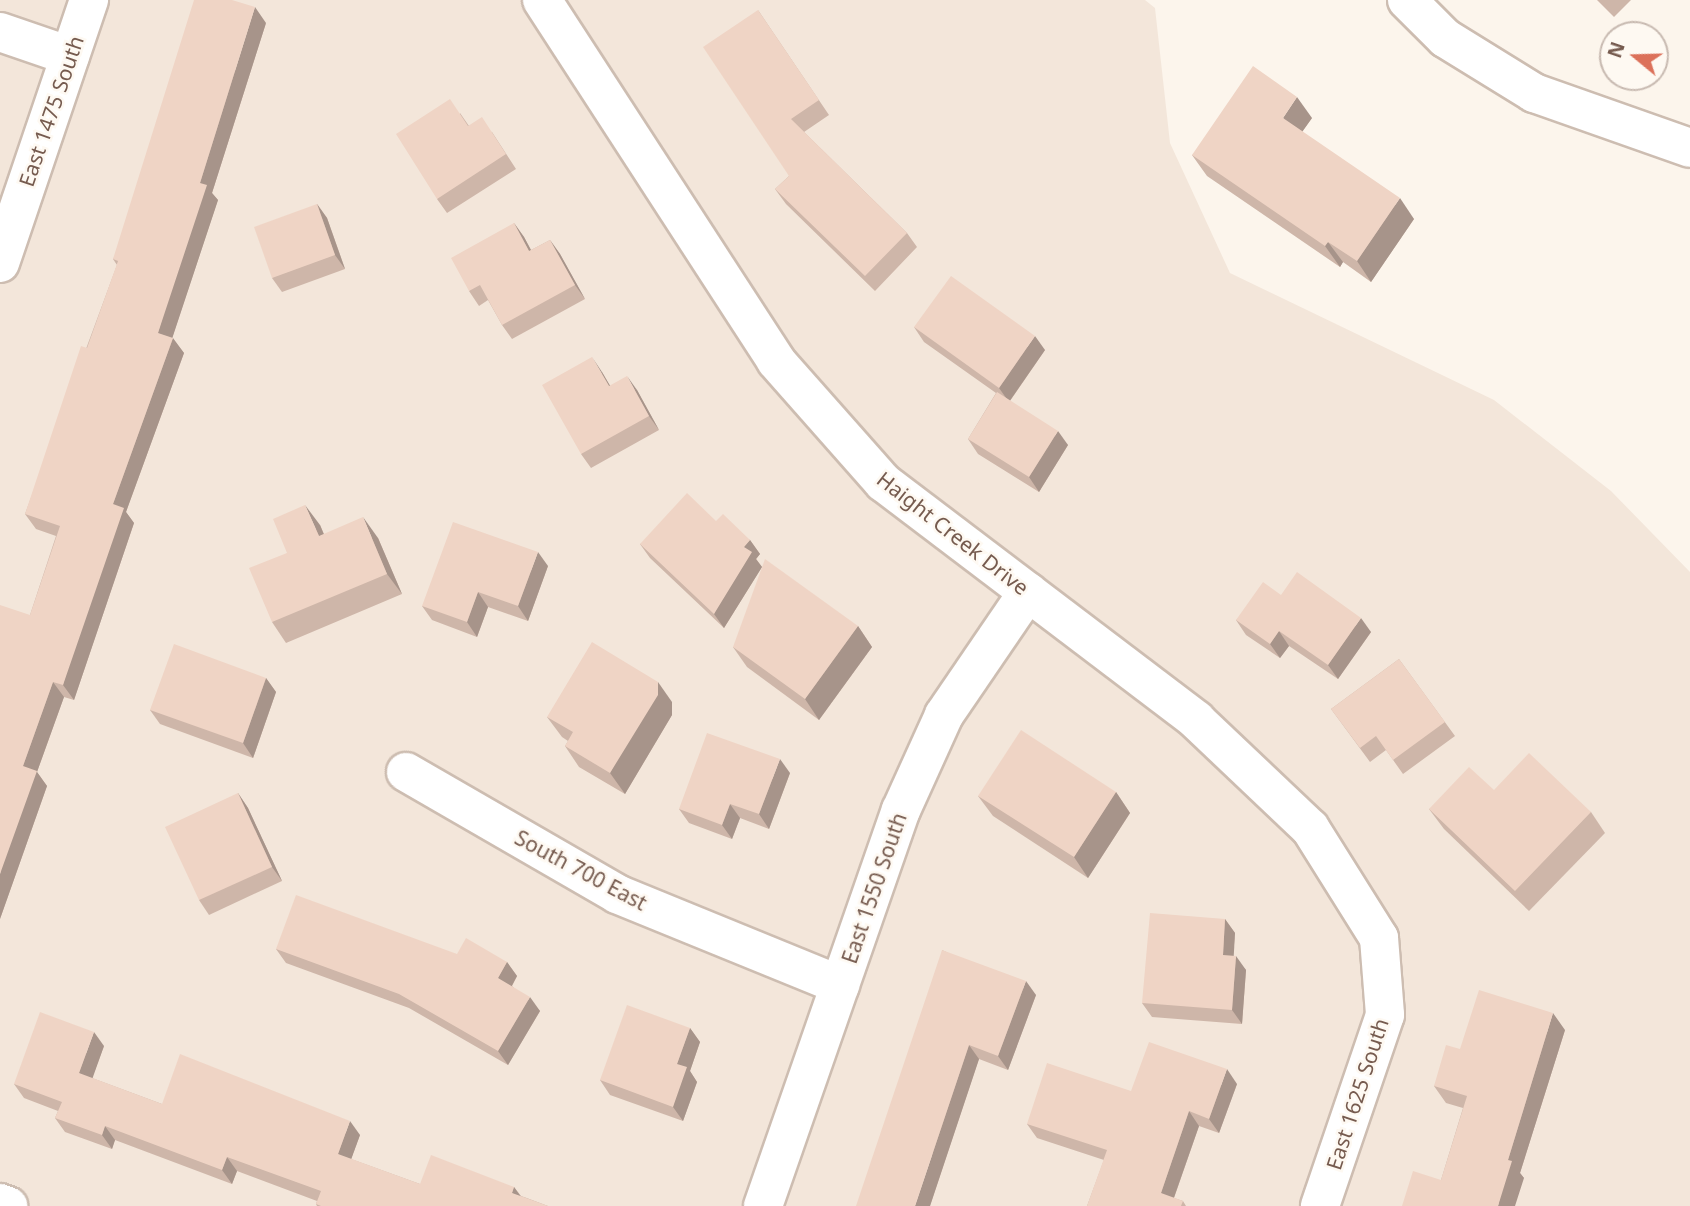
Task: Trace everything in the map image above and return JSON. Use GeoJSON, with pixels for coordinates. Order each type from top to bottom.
{"type":"FeatureCollection","features":[{"type":"Feature","properties":{"kind":"street","name":"East 1475 South"},"geometry":{"type":"LineString","coordinates":[[0,263],[89,0]]}},
{"type":"Feature","properties":{"kind":"street","name":"Haight Creek Drive"},"geometry":{"type":"LineString","coordinates":[[542,0],[776,361],[883,482],[1196,720],[1310,828],[1379,938]]}},
{"type":"Feature","properties":{"kind":"street"},"geometry":{"type":"LineString","coordinates":[[1407,0],[1445,38],[1534,93],[1690,148]]}},
{"type":"Feature","properties":{"kind":"street"},"geometry":{"type":"LineString","coordinates":[[0,32],[70,56]]}},
{"type":"Feature","properties":{"kind":"street","name":"East 1550 South"},"geometry":{"type":"LineString","coordinates":[[763,1206],[901,810],[944,715],[1028,592]]}},
{"type":"Feature","properties":{"kind":"street","name":"South 700 East"},"geometry":{"type":"LineString","coordinates":[[406,772],[617,894],[840,985]]}},
{"type":"Feature","properties":{"kind":"street","name":"East 1625 South"},"geometry":{"type":"LineString","coordinates":[[1320,1206],[1385,1015],[1379,938]]}},
{"type":"Feature","properties":{"kind":"street"},"geometry":{"type":"LineString","coordinates":[[0,1203],[8,1206]]}},
{"type":"Feature","properties":{"kind":"shaded area"},"geometry":{"type":"Polygon","coordinates":[[[0,0],[1145,0],[1155,8],[1170,143],[1230,273],[1494,400],[1611,491],[1690,572],[1690,1206],[0,1206],[0,0]]]}},
{"type":"Feature","properties":{"kind":"building"},"geometry":{"type":"Polygon","coordinates":[[[194,0],[232,0],[255,7],[200,183],[207,185],[158,333],[173,338],[113,504],[124,508],[63,685],[53,682],[23,766],[37,771],[0,874],[0,605],[30,615],[60,526],[25,514],[81,346],[87,348],[118,261],[113,259],[194,0]]]}},
{"type":"Feature","properties":{"kind":"building"},"geometry":{"type":"Polygon","coordinates":[[[758,10],[819,100],[791,119],[907,233],[865,276],[775,189],[789,176],[703,47],[758,10]]]}},
{"type":"Feature","properties":{"kind":"building"},"geometry":{"type":"Polygon","coordinates":[[[1253,66],[1297,97],[1283,118],[1400,198],[1357,261],[1328,242],[1325,246],[1192,155],[1253,66]]]}},
{"type":"Feature","properties":{"kind":"building"},"geometry":{"type":"Polygon","coordinates":[[[450,99],[468,126],[482,117],[506,154],[437,199],[396,134],[450,99]]]}},
{"type":"Feature","properties":{"kind":"building"},"geometry":{"type":"Polygon","coordinates":[[[317,204],[335,255],[272,278],[254,227],[317,204]]]}},
{"type":"Feature","properties":{"kind":"building"},"geometry":{"type":"Polygon","coordinates":[[[514,223],[529,251],[550,240],[575,285],[502,325],[480,285],[469,291],[451,258],[514,223]]]}},
{"type":"Feature","properties":{"kind":"building"},"geometry":{"type":"Polygon","coordinates":[[[951,276],[1035,336],[999,388],[914,327],[951,276]]]}},
{"type":"Feature","properties":{"kind":"building"},"geometry":{"type":"Polygon","coordinates":[[[592,357],[609,386],[627,376],[649,416],[581,454],[542,385],[592,357]]]}},
{"type":"Feature","properties":{"kind":"building"},"geometry":{"type":"Polygon","coordinates":[[[997,392],[1058,431],[1029,477],[968,439],[997,392]]]}},
{"type":"Feature","properties":{"kind":"building"},"geometry":{"type":"Polygon","coordinates":[[[687,493],[716,521],[723,514],[750,540],[744,547],[752,552],[714,614],[640,544],[687,493]]]}},
{"type":"Feature","properties":{"kind":"building"},"geometry":{"type":"Polygon","coordinates":[[[305,505],[319,536],[363,517],[387,574],[272,622],[249,568],[287,553],[273,519],[305,505]]]}},
{"type":"Feature","properties":{"kind":"building"},"geometry":{"type":"Polygon","coordinates":[[[453,522],[538,552],[518,606],[478,592],[467,622],[422,606],[453,522]]]}},
{"type":"Feature","properties":{"kind":"building"},"geometry":{"type":"Polygon","coordinates":[[[765,559],[858,626],[805,699],[733,647],[765,559]]]}},
{"type":"Feature","properties":{"kind":"building"},"geometry":{"type":"Polygon","coordinates":[[[1297,572],[1361,618],[1328,665],[1279,631],[1270,644],[1236,620],[1263,582],[1281,595],[1297,572]]]}},
{"type":"Feature","properties":{"kind":"building"},"geometry":{"type":"Polygon","coordinates":[[[592,642],[658,682],[658,695],[610,773],[565,746],[573,732],[547,717],[592,642]]]}},
{"type":"Feature","properties":{"kind":"building"},"geometry":{"type":"Polygon","coordinates":[[[174,644],[266,678],[243,743],[150,710],[174,644]]]}},
{"type":"Feature","properties":{"kind":"building"},"geometry":{"type":"Polygon","coordinates":[[[1399,659],[1445,722],[1393,760],[1376,736],[1360,748],[1331,709],[1399,659]]]}},
{"type":"Feature","properties":{"kind":"building"},"geometry":{"type":"Polygon","coordinates":[[[1021,730],[1116,792],[1074,857],[978,796],[1021,730]]]}},
{"type":"Feature","properties":{"kind":"building"},"geometry":{"type":"Polygon","coordinates":[[[707,733],[780,759],[759,814],[730,804],[722,825],[679,809],[707,733]]]}},
{"type":"Feature","properties":{"kind":"building"},"geometry":{"type":"Polygon","coordinates":[[[1529,753],[1591,812],[1515,891],[1429,809],[1469,767],[1494,790],[1529,753]]]}},
{"type":"Feature","properties":{"kind":"building"},"geometry":{"type":"Polygon","coordinates":[[[238,793],[272,867],[199,900],[165,827],[238,793]]]}},
{"type":"Feature","properties":{"kind":"building"},"geometry":{"type":"Polygon","coordinates":[[[296,895],[457,954],[466,938],[507,962],[498,978],[530,997],[498,1051],[399,994],[276,949],[296,895]]]}},
{"type":"Feature","properties":{"kind":"building"},"geometry":{"type":"Polygon","coordinates":[[[1150,913],[1225,919],[1223,955],[1236,956],[1232,1010],[1142,1003],[1150,913]]]}},
{"type":"Feature","properties":{"kind":"building"},"geometry":{"type":"Polygon","coordinates":[[[942,950],[1026,981],[998,1056],[969,1045],[915,1206],[856,1206],[942,950]]]}},
{"type":"Feature","properties":{"kind":"building"},"geometry":{"type":"Polygon","coordinates":[[[1479,990],[1553,1013],[1508,1160],[1512,1161],[1498,1206],[1402,1206],[1413,1171],[1441,1180],[1467,1096],[1434,1086],[1446,1045],[1460,1049],[1479,990]]]}},
{"type":"Feature","properties":{"kind":"building"},"geometry":{"type":"Polygon","coordinates":[[[627,1005],[690,1028],[677,1064],[687,1067],[673,1107],[600,1080],[627,1005]]]}},
{"type":"Feature","properties":{"kind":"building"},"geometry":{"type":"Polygon","coordinates":[[[40,1012],[94,1032],[79,1073],[162,1104],[180,1054],[350,1121],[338,1154],[420,1184],[431,1155],[514,1187],[512,1193],[548,1206],[321,1206],[316,1204],[321,1191],[227,1157],[222,1170],[105,1126],[102,1135],[55,1118],[62,1102],[14,1084],[40,1012]]]}},
{"type":"Feature","properties":{"kind":"building"},"geometry":{"type":"Polygon","coordinates":[[[1149,1042],[1227,1069],[1209,1119],[1189,1111],[1161,1193],[1183,1201],[1181,1206],[1087,1206],[1107,1150],[1027,1124],[1047,1063],[1131,1091],[1149,1042]]]}}]}
